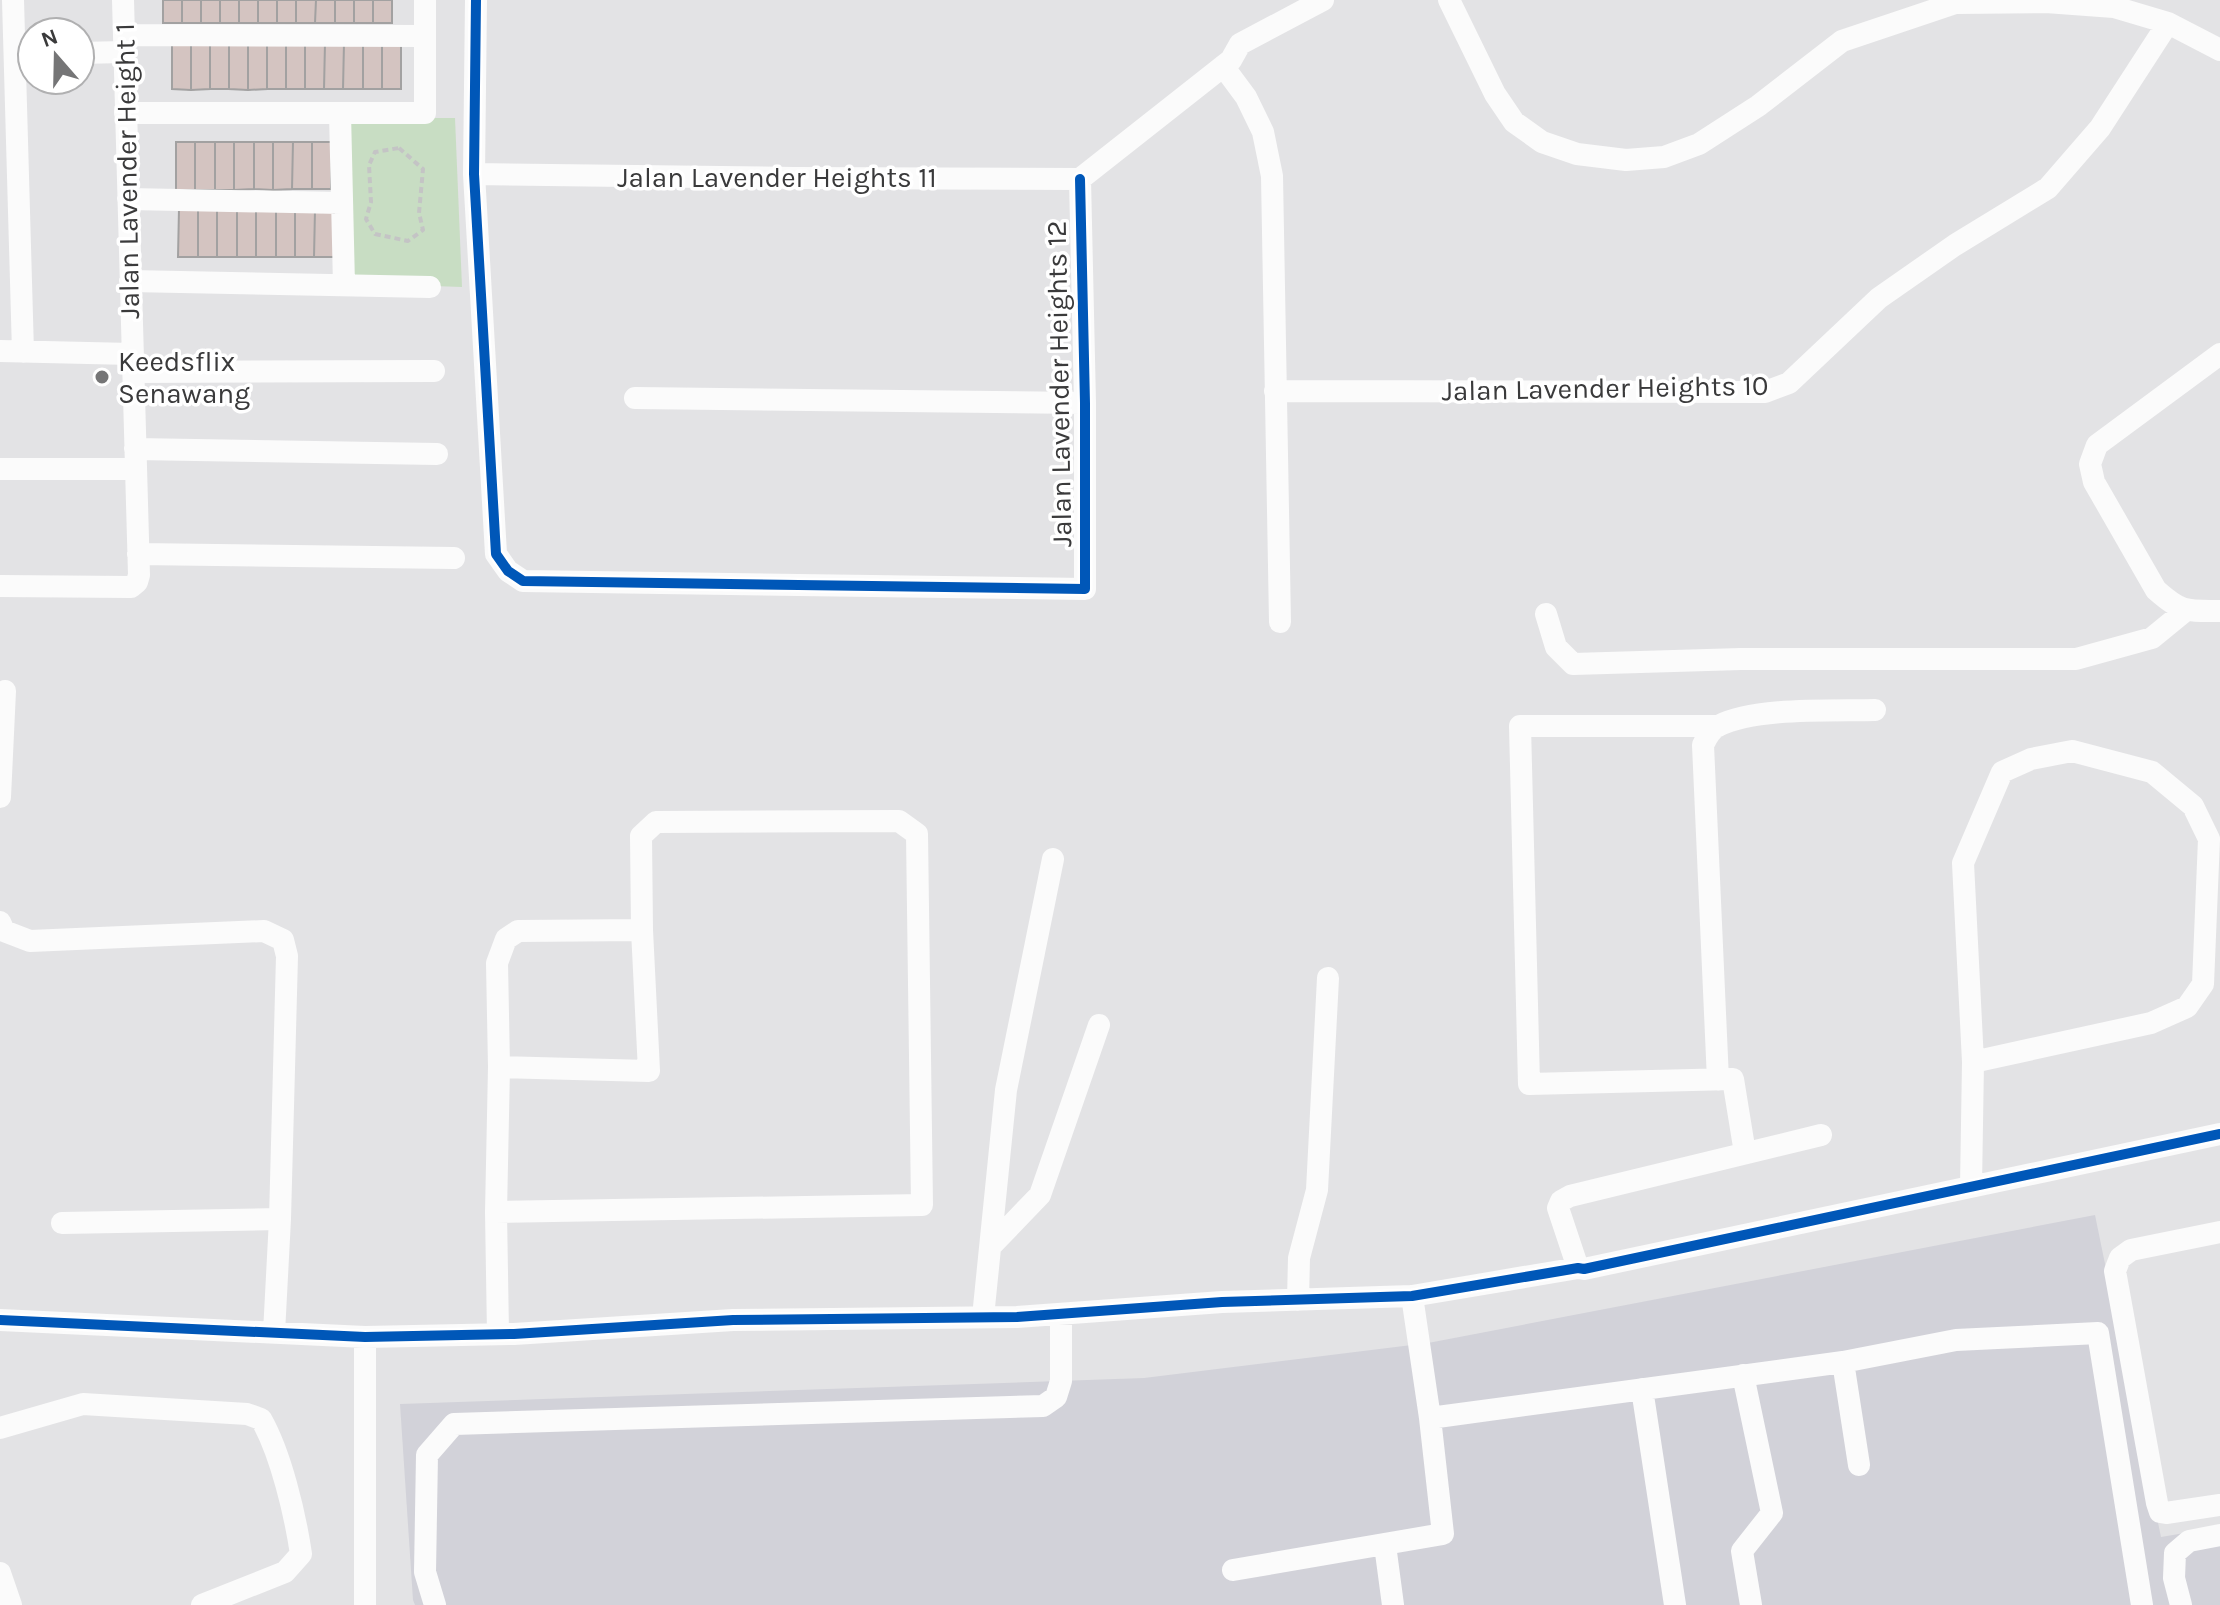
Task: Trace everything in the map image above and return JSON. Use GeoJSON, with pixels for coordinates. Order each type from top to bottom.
{"type":"FeatureCollection","features":[{"type":"Feature","properties":{"kind":"street"},"geometry":{"type":"LineString","coordinates":[[13,0],[16,54]]}},
{"type":"Feature","properties":{"kind":"street","name":"Jalan Lavender Height 1"},"geometry":{"type":"LineString","coordinates":[[0,586],[131,587],[139,575],[123,0]]}},
{"type":"Feature","properties":{"kind":"street"},"geometry":{"type":"LineString","coordinates":[[125,113],[425,113],[425,0]]}},
{"type":"Feature","properties":{"kind":"street"},"geometry":{"type":"LineString","coordinates":[[474,174],[476,0]]}},
{"type":"Feature","properties":{"kind":"street"},"geometry":{"type":"LineString","coordinates":[[1080,179],[1231,60],[1240,44],[1323,0]]}},
{"type":"Feature","properties":{"kind":"street"},"geometry":{"type":"LineString","coordinates":[[1449,0],[1495,94],[1514,122],[1542,142],[1577,154],[1626,160],[1664,157],[1699,144],[1758,106],[1842,41],[1955,3],[2046,2],[2114,7],[2168,23],[2220,50]]}},
{"type":"Feature","properties":{"kind":"street","name":"Jalan Lavender Heights 10"},"geometry":{"type":"LineString","coordinates":[[1275,391],[1765,392],[1789,383],[1879,298],[1955,245],[2048,188],[2100,128],[2168,23]]}},
{"type":"Feature","properties":{"kind":"street"},"geometry":{"type":"LineString","coordinates":[[96,50],[124,44],[425,36]]}},
{"type":"Feature","properties":{"kind":"street"},"geometry":{"type":"LineString","coordinates":[[1223,66],[1246,97],[1263,132],[1272,176],[1280,622]]}},
{"type":"Feature","properties":{"kind":"street"},"geometry":{"type":"LineString","coordinates":[[17,96],[23,352]]}},
{"type":"Feature","properties":{"kind":"street"},"geometry":{"type":"LineString","coordinates":[[340,113],[344,285]]}},
{"type":"Feature","properties":{"kind":"street","name":"Jalan Lavender Heights 11"},"geometry":{"type":"LineString","coordinates":[[474,174],[1080,179]]}},
{"type":"Feature","properties":{"kind":"street","name":"Jalan Lavender Heights 12"},"geometry":{"type":"LineString","coordinates":[[474,174],[496,554],[515,576],[523,581],[1085,589],[1080,179]]}},
{"type":"Feature","properties":{"kind":"street"},"geometry":{"type":"LineString","coordinates":[[128,199],[342,203]]}},
{"type":"Feature","properties":{"kind":"street"},"geometry":{"type":"LineString","coordinates":[[130,281],[430,287]]}},
{"type":"Feature","properties":{"kind":"street"},"geometry":{"type":"LineString","coordinates":[[0,351],[132,363],[434,371]]}},
{"type":"Feature","properties":{"kind":"street"},"geometry":{"type":"LineString","coordinates":[[2220,354],[2097,445],[2090,464],[2094,482],[2156,590],[2185,611],[2220,611]]}},
{"type":"Feature","properties":{"kind":"street"},"geometry":{"type":"LineString","coordinates":[[635,398],[1085,403]]}},
{"type":"Feature","properties":{"kind":"street"},"geometry":{"type":"LineString","coordinates":[[0,469],[136,459],[437,454]]}},
{"type":"Feature","properties":{"kind":"street"},"geometry":{"type":"LineString","coordinates":[[138,554],[454,558]]}},
{"type":"Feature","properties":{"kind":"street"},"geometry":{"type":"LineString","coordinates":[[1546,614],[1556,647],[1573,664],[1741,659],[2076,659],[2152,638],[2185,611]]}},
{"type":"Feature","properties":{"kind":"street"},"geometry":{"type":"LineString","coordinates":[[0,797],[5,691]]}},
{"type":"Feature","properties":{"kind":"street"},"geometry":{"type":"LineString","coordinates":[[1745,1153],[1733,1079],[1529,1084],[1520,726],[1718,726],[1759,714],[1875,710]]}},
{"type":"Feature","properties":{"kind":"street"},"geometry":{"type":"LineString","coordinates":[[1718,726],[1709,733],[1703,745],[1718,1080]]}},
{"type":"Feature","properties":{"kind":"street"},"geometry":{"type":"LineString","coordinates":[[1971,1186],[1973,1062],[1963,863],[2002,772],[2031,759],[2072,751],[2152,772],[2193,806],[2209,839],[2203,984],[2187,1007],[2151,1023],[1973,1062]]}},
{"type":"Feature","properties":{"kind":"street"},"geometry":{"type":"LineString","coordinates":[[496,1212],[922,1205],[917,834],[899,821],[656,822],[641,836],[649,1071],[499,1067]]}},
{"type":"Feature","properties":{"kind":"street"},"geometry":{"type":"LineString","coordinates":[[983,1317],[1006,1090],[1053,859]]}},
{"type":"Feature","properties":{"kind":"street"},"geometry":{"type":"LineString","coordinates":[[0,922],[4,931],[30,941],[264,931],[283,940],[287,956],[274,1333]]}},
{"type":"Feature","properties":{"kind":"street"},"geometry":{"type":"LineString","coordinates":[[498,1334],[497,963],[506,939],[518,931],[642,930]]}},
{"type":"Feature","properties":{"kind":"street"},"geometry":{"type":"LineString","coordinates":[[1298,1300],[1299,1258],[1317,1190],[1328,978]]}},
{"type":"Feature","properties":{"kind":"street"},"geometry":{"type":"LineString","coordinates":[[990,1247],[1040,1195],[1099,1025]]}},
{"type":"Feature","properties":{"kind":"street"},"geometry":{"type":"LineString","coordinates":[[0,1320],[365,1337],[498,1334],[733,1320],[1061,1314],[1222,1302],[1412,1296],[1615,1263],[2220,1134]]}},
{"type":"Feature","properties":{"kind":"street"},"geometry":{"type":"LineString","coordinates":[[1578,1268],[1558,1208],[1561,1201],[1570,1196],[1821,1135]]}},
{"type":"Feature","properties":{"kind":"street"},"geometry":{"type":"LineString","coordinates":[[62,1223],[280,1219]]}},
{"type":"Feature","properties":{"kind":"street"},"geometry":{"type":"LineString","coordinates":[[2220,1232],[2131,1250],[2120,1258],[2115,1271],[2160,1512],[2220,1505]]}},
{"type":"Feature","properties":{"kind":"street"},"geometry":{"type":"LineString","coordinates":[[1233,1570],[1443,1534],[1412,1296]]}},
{"type":"Feature","properties":{"kind":"street"},"geometry":{"type":"LineString","coordinates":[[435,1605],[425,1572],[427,1455],[454,1424],[1043,1406],[1056,1397],[1061,1381],[1061,1314]]}},
{"type":"Feature","properties":{"kind":"street"},"geometry":{"type":"LineString","coordinates":[[1430,1418],[1843,1362],[1956,1340],[2098,1333],[2142,1605]]}},
{"type":"Feature","properties":{"kind":"street"},"geometry":{"type":"LineString","coordinates":[[365,1337],[365,1605]]}},
{"type":"Feature","properties":{"kind":"street"},"geometry":{"type":"LineString","coordinates":[[1843,1362],[1859,1465]]}},
{"type":"Feature","properties":{"kind":"street"},"geometry":{"type":"LineString","coordinates":[[1743,1375],[1772,1513],[1742,1551],[1751,1605]]}},
{"type":"Feature","properties":{"kind":"street"},"geometry":{"type":"LineString","coordinates":[[1642,1389],[1675,1605]]}},
{"type":"Feature","properties":{"kind":"street"},"geometry":{"type":"LineString","coordinates":[[0,1428],[83,1404],[247,1414],[261,1419],[272,1437],[301,1554],[285,1572],[202,1605]]}},
{"type":"Feature","properties":{"kind":"street"},"geometry":{"type":"LineString","coordinates":[[2181,1605],[2174,1578],[2175,1553],[2189,1541],[2220,1535]]}},
{"type":"Feature","properties":{"kind":"street"},"geometry":{"type":"LineString","coordinates":[[1385,1545],[1393,1605]]}},
{"type":"Feature","properties":{"kind":"street"},"geometry":{"type":"LineString","coordinates":[[0,1573],[11,1605]]}},
{"type":"Feature","properties":{"kind":"path"},"geometry":{"type":"LineString","coordinates":[[399,148],[423,169],[419,213],[423,230],[408,241],[375,234],[366,219],[371,202],[369,165],[375,152],[399,148]]}},
{"type":"Feature","properties":{"kind":"shaded area"},"geometry":{"type":"Polygon","coordinates":[[[2095,1215],[2161,1537],[2220,1527],[2220,1605],[415,1605],[413,1600],[400,1404],[1144,1378],[1428,1343],[2095,1215]]]}},
{"type":"Feature","properties":{"kind":"green space"},"geometry":{"type":"Polygon","coordinates":[[[344,118],[455,118],[462,287],[346,283],[344,118]]]}},
{"type":"Feature","properties":{"kind":"building"},"geometry":{"type":"Polygon","coordinates":[[[163,0],[182,0],[182,23],[163,23],[163,0]]]}},
{"type":"Feature","properties":{"kind":"building"},"geometry":{"type":"Polygon","coordinates":[[[182,0],[201,0],[201,23],[182,23],[182,0]]]}},
{"type":"Feature","properties":{"kind":"building"},"geometry":{"type":"Polygon","coordinates":[[[201,0],[220,0],[220,23],[201,23],[201,0]]]}},
{"type":"Feature","properties":{"kind":"building"},"geometry":{"type":"Polygon","coordinates":[[[220,0],[239,0],[239,23],[220,23],[220,0]]]}},
{"type":"Feature","properties":{"kind":"building"},"geometry":{"type":"Polygon","coordinates":[[[239,0],[258,0],[258,23],[239,23],[239,0]]]}},
{"type":"Feature","properties":{"kind":"building"},"geometry":{"type":"Polygon","coordinates":[[[258,0],[277,0],[277,23],[258,23],[258,0]]]}},
{"type":"Feature","properties":{"kind":"building"},"geometry":{"type":"Polygon","coordinates":[[[277,0],[296,0],[296,23],[277,23],[277,0]]]}},
{"type":"Feature","properties":{"kind":"building"},"geometry":{"type":"Polygon","coordinates":[[[296,0],[316,0],[315,23],[296,23],[296,0]]]}},
{"type":"Feature","properties":{"kind":"building"},"geometry":{"type":"Polygon","coordinates":[[[316,0],[335,0],[335,23],[315,23],[316,0]]]}},
{"type":"Feature","properties":{"kind":"building"},"geometry":{"type":"Polygon","coordinates":[[[335,0],[354,0],[354,23],[335,23],[335,0]]]}},
{"type":"Feature","properties":{"kind":"building"},"geometry":{"type":"Polygon","coordinates":[[[354,0],[373,0],[373,23],[354,23],[354,0]]]}},
{"type":"Feature","properties":{"kind":"building"},"geometry":{"type":"Polygon","coordinates":[[[373,0],[392,0],[392,23],[373,23],[373,0]]]}},
{"type":"Feature","properties":{"kind":"building"},"geometry":{"type":"Polygon","coordinates":[[[172,43],[191,43],[191,90],[172,89],[172,43]]]}},
{"type":"Feature","properties":{"kind":"building"},"geometry":{"type":"Polygon","coordinates":[[[191,43],[210,43],[210,89],[191,90],[191,43]]]}},
{"type":"Feature","properties":{"kind":"building"},"geometry":{"type":"Polygon","coordinates":[[[210,43],[229,43],[229,89],[210,89],[210,43]]]}},
{"type":"Feature","properties":{"kind":"building"},"geometry":{"type":"Polygon","coordinates":[[[229,43],[248,43],[248,90],[229,89],[229,43]]]}},
{"type":"Feature","properties":{"kind":"building"},"geometry":{"type":"Polygon","coordinates":[[[248,43],[267,43],[267,89],[248,90],[248,43]]]}},
{"type":"Feature","properties":{"kind":"building"},"geometry":{"type":"Polygon","coordinates":[[[267,43],[286,43],[286,89],[267,89],[267,43]]]}},
{"type":"Feature","properties":{"kind":"building"},"geometry":{"type":"Polygon","coordinates":[[[286,43],[305,43],[305,89],[286,89],[286,43]]]}},
{"type":"Feature","properties":{"kind":"building"},"geometry":{"type":"Polygon","coordinates":[[[305,43],[325,43],[324,89],[305,89],[305,43]]]}},
{"type":"Feature","properties":{"kind":"building"},"geometry":{"type":"Polygon","coordinates":[[[325,43],[344,43],[343,89],[324,89],[325,43]]]}},
{"type":"Feature","properties":{"kind":"building"},"geometry":{"type":"Polygon","coordinates":[[[344,43],[363,43],[363,89],[343,89],[344,43]]]}},
{"type":"Feature","properties":{"kind":"building"},"geometry":{"type":"Polygon","coordinates":[[[363,43],[382,43],[382,89],[363,89],[363,43]]]}},
{"type":"Feature","properties":{"kind":"building"},"geometry":{"type":"Polygon","coordinates":[[[382,43],[401,43],[401,89],[382,89],[382,43]]]}},
{"type":"Feature","properties":{"kind":"building"},"geometry":{"type":"Polygon","coordinates":[[[176,142],[195,142],[195,190],[176,190],[176,142]]]}},
{"type":"Feature","properties":{"kind":"building"},"geometry":{"type":"Polygon","coordinates":[[[195,142],[215,142],[215,190],[195,190],[195,142]]]}},
{"type":"Feature","properties":{"kind":"building"},"geometry":{"type":"Polygon","coordinates":[[[215,142],[234,142],[234,190],[215,190],[215,142]]]}},
{"type":"Feature","properties":{"kind":"building"},"geometry":{"type":"Polygon","coordinates":[[[234,142],[254,142],[254,189],[234,190],[234,142]]]}},
{"type":"Feature","properties":{"kind":"building"},"geometry":{"type":"Polygon","coordinates":[[[254,142],[273,142],[273,190],[254,189],[254,142]]]}},
{"type":"Feature","properties":{"kind":"building"},"geometry":{"type":"Polygon","coordinates":[[[273,142],[293,142],[292,189],[273,190],[273,142]]]}},
{"type":"Feature","properties":{"kind":"building"},"geometry":{"type":"Polygon","coordinates":[[[293,142],[312,142],[312,189],[292,189],[293,142]]]}},
{"type":"Feature","properties":{"kind":"building"},"geometry":{"type":"Polygon","coordinates":[[[312,142],[332,142],[331,189],[312,189],[312,142]]]}},
{"type":"Feature","properties":{"kind":"building"},"geometry":{"type":"Polygon","coordinates":[[[179,209],[198,210],[198,257],[178,257],[179,209]]]}},
{"type":"Feature","properties":{"kind":"building"},"geometry":{"type":"Polygon","coordinates":[[[217,209],[237,210],[237,257],[217,257],[217,209]]]}},
{"type":"Feature","properties":{"kind":"building"},"geometry":{"type":"Polygon","coordinates":[[[217,209],[217,257],[198,257],[198,210],[217,209]]]}},
{"type":"Feature","properties":{"kind":"building"},"geometry":{"type":"Polygon","coordinates":[[[256,209],[276,210],[276,257],[256,257],[256,209]]]}},
{"type":"Feature","properties":{"kind":"building"},"geometry":{"type":"Polygon","coordinates":[[[256,209],[256,257],[237,257],[237,210],[256,209]]]}},
{"type":"Feature","properties":{"kind":"building"},"geometry":{"type":"Polygon","coordinates":[[[295,209],[315,210],[314,257],[295,257],[295,209]]]}},
{"type":"Feature","properties":{"kind":"building"},"geometry":{"type":"Polygon","coordinates":[[[295,209],[295,257],[276,257],[276,210],[295,209]]]}},
{"type":"Feature","properties":{"kind":"building"},"geometry":{"type":"Polygon","coordinates":[[[334,209],[334,257],[314,257],[315,210],[334,209]]]}},
{"type":"Feature","properties":{"kind":"cycle path"},"geometry":{"type":"LineString","coordinates":[[476,0],[474,174],[496,554],[508,571],[523,581],[1085,589],[1080,179]]}},
{"type":"Feature","properties":{"kind":"cycle path"},"geometry":{"type":"LineString","coordinates":[[0,1320],[365,1337],[514,1334],[733,1320],[1017,1317],[1222,1302],[1412,1296],[1584,1269],[2220,1134]]}},
{"type":"Feature","properties":{"kind":"place","name":"Keedsflix Senawang"},"geometry":{"type":"Point","coordinates":[102,377]}}]}
